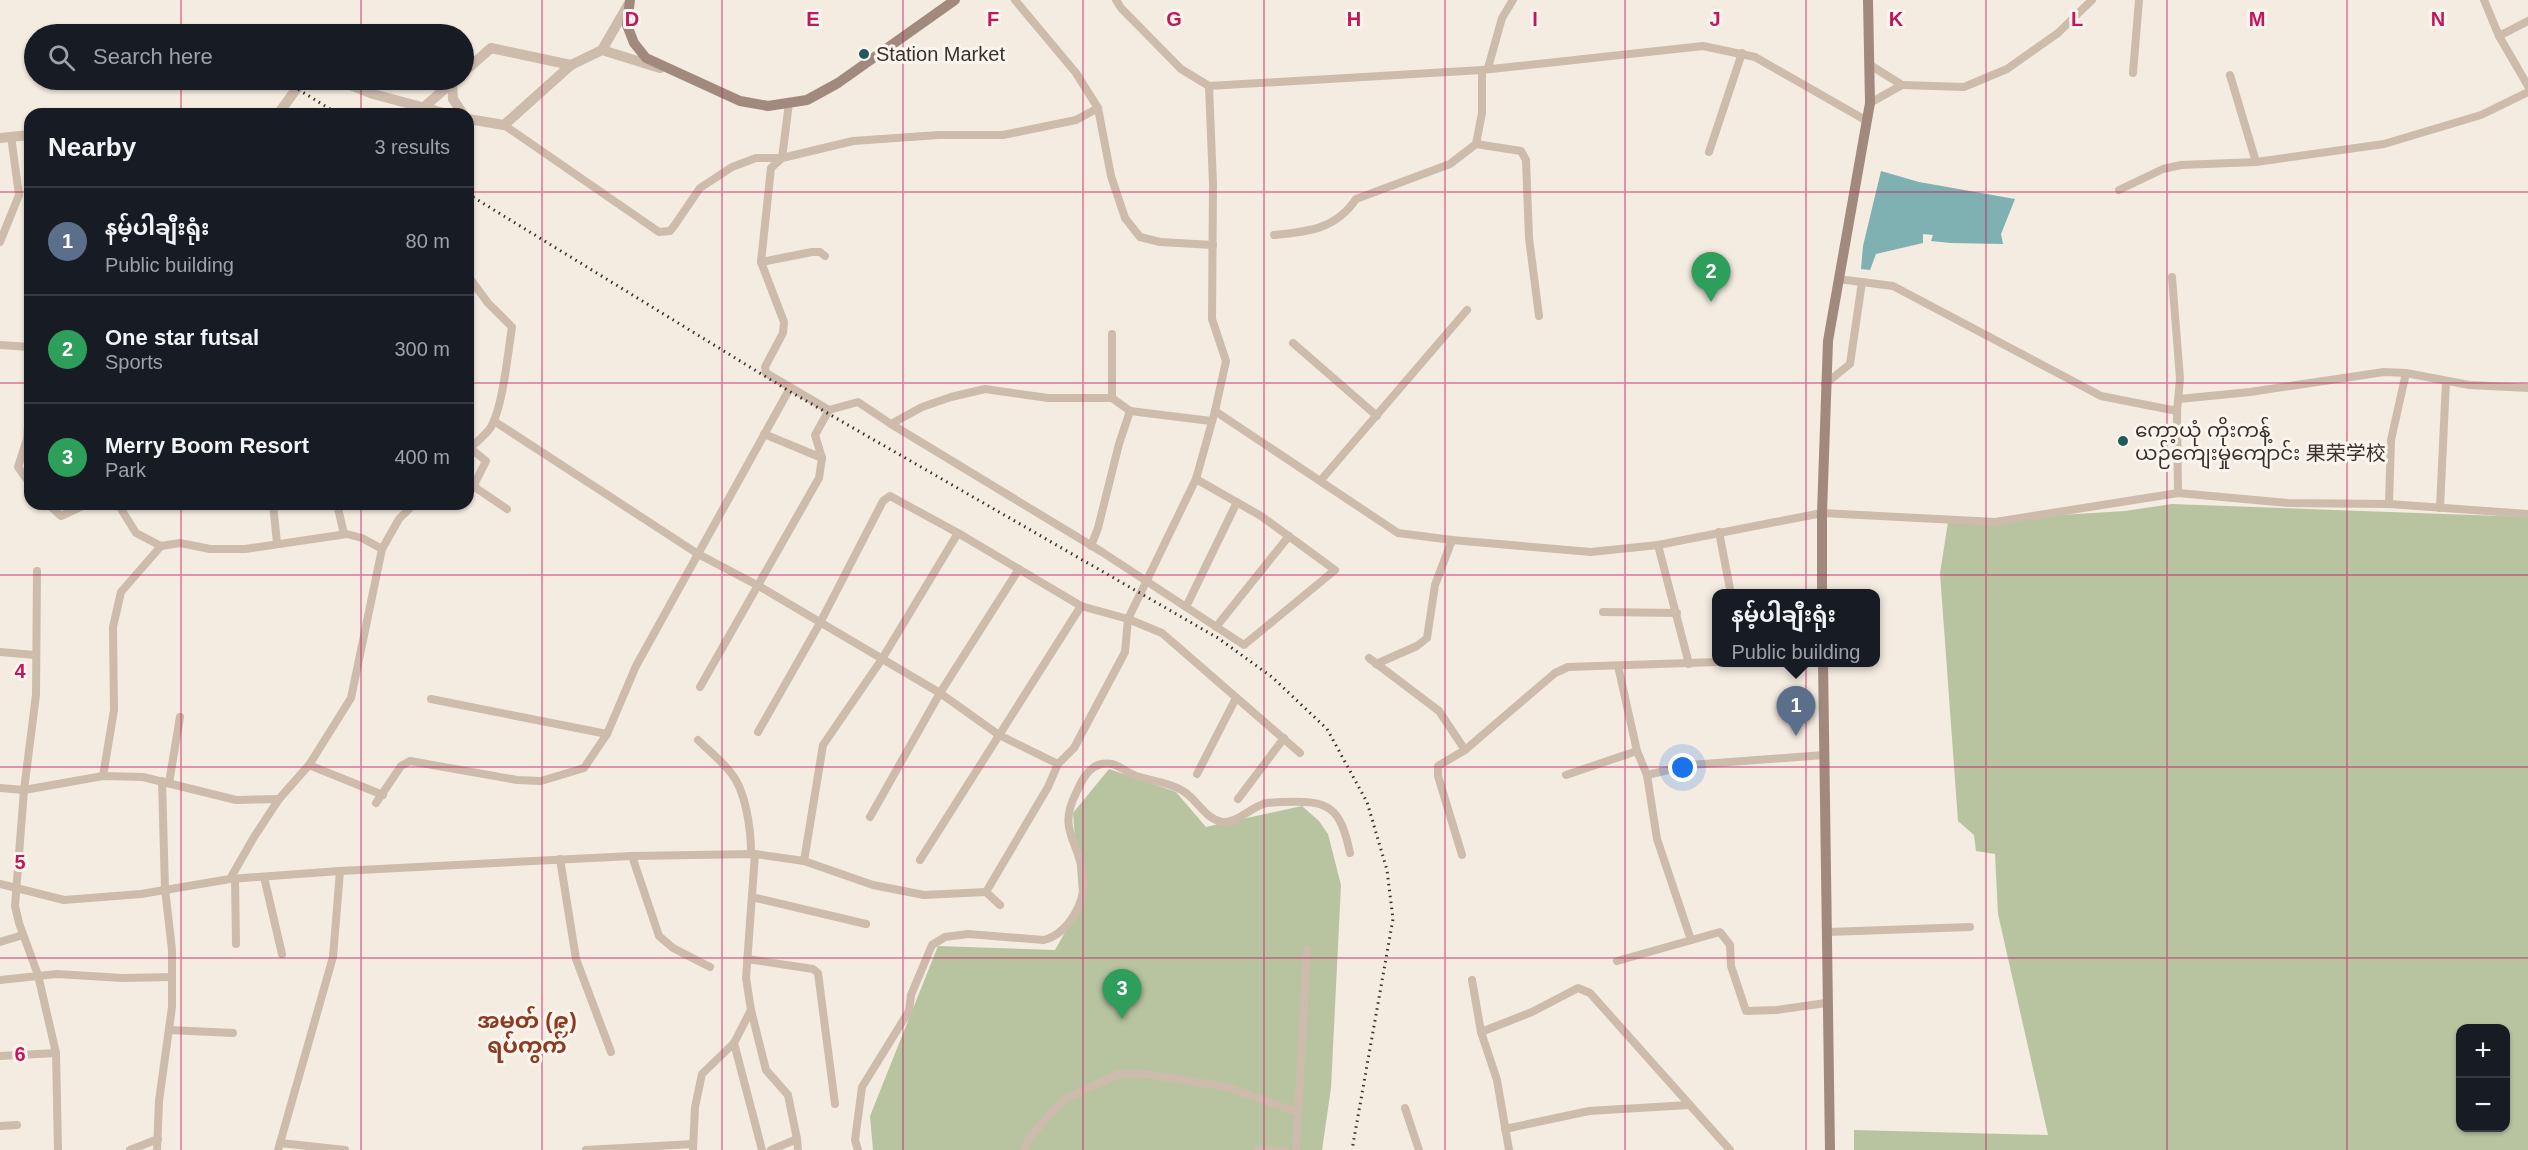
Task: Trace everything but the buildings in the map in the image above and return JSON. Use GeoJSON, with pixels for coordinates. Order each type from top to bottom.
{"type":"FeatureCollection","features":[{"type":"Feature","properties":{"kind":"main road"},"geometry":{"type":"LineString","coordinates":[[629,3],[627,25],[634,43],[646,58],[670,71],[740,101],[768,106],[807,100],[838,83],[955,0]]}},
{"type":"Feature","properties":{"kind":"main road"},"geometry":{"type":"LineString","coordinates":[[1822,589],[1825,384],[1828,341],[1870,103],[1868,0]]}},
{"type":"Feature","properties":{"kind":"main road"},"geometry":{"type":"LineString","coordinates":[[1823,667],[1828,932],[1826,1003],[1830,1150]]}},
{"type":"Feature","properties":{"kind":"street"},"geometry":{"type":"LineString","coordinates":[[1015,0],[1076,73],[1098,108],[1111,176],[1125,218],[1140,237],[1161,242],[1212,245]]}},
{"type":"Feature","properties":{"kind":"street"},"geometry":{"type":"LineString","coordinates":[[1116,0],[1121,8],[1181,69],[1209,86],[1485,69],[1703,46],[1755,57],[1867,121]]}},
{"type":"Feature","properties":{"kind":"street"},"geometry":{"type":"LineString","coordinates":[[1274,235],[1303,233],[1337,221],[1356,199],[1450,164],[1476,144],[1482,113],[1485,69],[1502,18],[1513,0]]}},
{"type":"Feature","properties":{"kind":"street"},"geometry":{"type":"LineString","coordinates":[[1870,65],[1902,85],[1964,87],[2007,69],[2058,33],[2092,0]]}},
{"type":"Feature","properties":{"kind":"street"},"geometry":{"type":"LineString","coordinates":[[2133,73],[2139,0]]}},
{"type":"Feature","properties":{"kind":"street"},"geometry":{"type":"LineString","coordinates":[[2484,0],[2499,36],[2528,86]]}},
{"type":"Feature","properties":{"kind":"street"},"geometry":{"type":"LineString","coordinates":[[504,125],[571,65],[602,50],[629,3]]}},
{"type":"Feature","properties":{"kind":"street"},"geometry":{"type":"LineString","coordinates":[[2499,36],[2528,21]]}},
{"type":"Feature","properties":{"kind":"street"},"geometry":{"type":"LineString","coordinates":[[474,63],[491,48],[571,65]]}},
{"type":"Feature","properties":{"kind":"street"},"geometry":{"type":"LineString","coordinates":[[602,50],[670,71]]}},
{"type":"Feature","properties":{"kind":"street"},"geometry":{"type":"LineString","coordinates":[[1709,152],[1742,53]]}},
{"type":"Feature","properties":{"kind":"street"},"geometry":{"type":"LineString","coordinates":[[2230,75],[2256,162]]}},
{"type":"Feature","properties":{"kind":"street"},"geometry":{"type":"LineString","coordinates":[[1870,103],[1902,85]]}},
{"type":"Feature","properties":{"kind":"street"},"geometry":{"type":"LineString","coordinates":[[986,892],[1048,787],[1058,764],[1074,748],[1125,652],[1128,619],[1196,479],[1215,411],[1226,361],[1212,319],[1213,184],[1209,86]]}},
{"type":"Feature","properties":{"kind":"street"},"geometry":{"type":"LineString","coordinates":[[282,108],[296,90]]}},
{"type":"Feature","properties":{"kind":"street"},"geometry":{"type":"LineString","coordinates":[[363,90],[427,108]]}},
{"type":"Feature","properties":{"kind":"street"},"geometry":{"type":"LineString","coordinates":[[424,107],[444,90]]}},
{"type":"Feature","properties":{"kind":"street"},"geometry":{"type":"LineString","coordinates":[[454,90],[453,99],[459,108]]}},
{"type":"Feature","properties":{"kind":"street"},"geometry":{"type":"LineString","coordinates":[[2119,190],[2163,169],[2181,165],[2256,162],[2384,144],[2481,115],[2528,92]]}},
{"type":"Feature","properties":{"kind":"street"},"geometry":{"type":"LineString","coordinates":[[789,103],[782,158],[771,168],[760,262],[784,322],[783,333],[765,367],[766,373],[829,410],[858,402],[1147,581],[1244,645],[1335,570],[1261,516],[1196,479]]}},
{"type":"Feature","properties":{"kind":"street"},"geometry":{"type":"LineString","coordinates":[[474,120],[504,125],[659,232],[670,231],[700,188],[732,167],[756,158],[782,158],[853,141],[939,135],[1003,135],[1076,120],[1098,108]]}},
{"type":"Feature","properties":{"kind":"street"},"geometry":{"type":"LineString","coordinates":[[0,242],[19,195],[6,137],[24,136]]}},
{"type":"Feature","properties":{"kind":"street"},"geometry":{"type":"LineString","coordinates":[[1476,144],[1521,151],[1526,160],[1529,238],[1539,316]]}},
{"type":"Feature","properties":{"kind":"street"},"geometry":{"type":"LineString","coordinates":[[760,262],[812,252],[820,252],[825,256]]}},
{"type":"Feature","properties":{"kind":"street"},"geometry":{"type":"LineString","coordinates":[[2172,277],[2180,379],[2177,411],[2178,493]]}},
{"type":"Feature","properties":{"kind":"street"},"geometry":{"type":"LineString","coordinates":[[1838,279],[1893,286],[2101,396],[2177,411]]}},
{"type":"Feature","properties":{"kind":"street"},"geometry":{"type":"LineString","coordinates":[[1825,384],[1850,364],[1862,282]]}},
{"type":"Feature","properties":{"kind":"street"},"geometry":{"type":"LineString","coordinates":[[474,284],[488,303],[512,327],[506,370],[494,421],[489,430],[474,444]]}},
{"type":"Feature","properties":{"kind":"street"},"geometry":{"type":"LineString","coordinates":[[1322,480],[1467,310]]}},
{"type":"Feature","properties":{"kind":"street"},"geometry":{"type":"LineString","coordinates":[[1112,334],[1112,398]]}},
{"type":"Feature","properties":{"kind":"street"},"geometry":{"type":"LineString","coordinates":[[1293,342],[1377,416]]}},
{"type":"Feature","properties":{"kind":"street"},"geometry":{"type":"LineString","coordinates":[[0,345],[24,347]]}},
{"type":"Feature","properties":{"kind":"street"},"geometry":{"type":"LineString","coordinates":[[2179,399],[2250,392],[2384,372],[2406,373],[2469,385],[2528,388]]}},
{"type":"Feature","properties":{"kind":"street"},"geometry":{"type":"LineString","coordinates":[[2389,504],[2391,440],[2406,373]]}},
{"type":"Feature","properties":{"kind":"street"},"geometry":{"type":"LineString","coordinates":[[2440,508],[2446,381]]}},
{"type":"Feature","properties":{"kind":"street"},"geometry":{"type":"LineString","coordinates":[[376,803],[401,766],[410,761],[517,780],[542,781],[584,768],[607,734],[636,666],[790,388]]}},
{"type":"Feature","properties":{"kind":"street"},"geometry":{"type":"LineString","coordinates":[[891,424],[922,407],[985,389],[1048,398],[1112,398],[1130,411],[1211,421]]}},
{"type":"Feature","properties":{"kind":"street"},"geometry":{"type":"LineString","coordinates":[[700,687],[819,478],[822,458],[815,435],[829,410]]}},
{"type":"Feature","properties":{"kind":"street"},"geometry":{"type":"LineString","coordinates":[[1091,546],[1130,411]]}},
{"type":"Feature","properties":{"kind":"street"},"geometry":{"type":"LineString","coordinates":[[1215,411],[1322,480],[1398,533],[1591,552],[1658,545],[1822,513],[1995,522],[2178,493],[2288,503],[2389,504],[2528,514]]}},
{"type":"Feature","properties":{"kind":"street"},"geometry":{"type":"LineString","coordinates":[[494,421],[698,554],[757,585],[940,693],[999,735],[1058,764]]}},
{"type":"Feature","properties":{"kind":"street"},"geometry":{"type":"LineString","coordinates":[[764,434],[822,458]]}},
{"type":"Feature","properties":{"kind":"street"},"geometry":{"type":"LineString","coordinates":[[24,448],[18,467],[24,476]]}},
{"type":"Feature","properties":{"kind":"street"},"geometry":{"type":"LineString","coordinates":[[474,453],[486,461],[475,483],[476,488],[507,509]]}},
{"type":"Feature","properties":{"kind":"street"},"geometry":{"type":"LineString","coordinates":[[758,732],[820,623],[883,501],[890,496],[958,533],[1081,606],[1128,619],[1162,633],[1300,753]]}},
{"type":"Feature","properties":{"kind":"street"},"geometry":{"type":"LineString","coordinates":[[1186,607],[1237,502]]}},
{"type":"Feature","properties":{"kind":"street"},"geometry":{"type":"LineString","coordinates":[[54,510],[61,516],[74,510]]}},
{"type":"Feature","properties":{"kind":"street"},"geometry":{"type":"LineString","coordinates":[[122,510],[136,533],[160,546],[180,543],[225,550],[344,534],[362,538],[382,549]]}},
{"type":"Feature","properties":{"kind":"street"},"geometry":{"type":"LineString","coordinates":[[274,510],[277,543]]}},
{"type":"Feature","properties":{"kind":"street"},"geometry":{"type":"LineString","coordinates":[[338,510],[344,534]]}},
{"type":"Feature","properties":{"kind":"street"},"geometry":{"type":"LineString","coordinates":[[236,944],[233,879],[254,837],[279,799],[309,765],[351,698],[382,549],[399,519],[408,510]]}},
{"type":"Feature","properties":{"kind":"street"},"geometry":{"type":"LineString","coordinates":[[1719,532],[1730,589]]}},
{"type":"Feature","properties":{"kind":"street"},"geometry":{"type":"LineString","coordinates":[[804,861],[823,745],[882,659],[958,533]]}},
{"type":"Feature","properties":{"kind":"street"},"geometry":{"type":"LineString","coordinates":[[1216,627],[1289,536]]}},
{"type":"Feature","properties":{"kind":"street"},"geometry":{"type":"LineString","coordinates":[[1452,540],[1435,585],[1426,638],[1417,646],[1372,661],[1439,711],[1465,750]]}},
{"type":"Feature","properties":{"kind":"street"},"geometry":{"type":"LineString","coordinates":[[1658,545],[1689,664]]}},
{"type":"Feature","properties":{"kind":"street"},"geometry":{"type":"LineString","coordinates":[[103,776],[114,710],[113,627],[121,592],[160,546]]}},
{"type":"Feature","properties":{"kind":"street"},"geometry":{"type":"LineString","coordinates":[[870,817],[940,693],[1019,569]]}},
{"type":"Feature","properties":{"kind":"street"},"geometry":{"type":"LineString","coordinates":[[37,570],[36,695],[15,888],[16,914],[38,975],[56,1053],[58,1150]]}},
{"type":"Feature","properties":{"kind":"street"},"geometry":{"type":"LineString","coordinates":[[920,860],[1081,606]]}},
{"type":"Feature","properties":{"kind":"street"},"geometry":{"type":"LineString","coordinates":[[1603,612],[1677,613]]}},
{"type":"Feature","properties":{"kind":"street"},"geometry":{"type":"LineString","coordinates":[[0,652],[35,655]]}},
{"type":"Feature","properties":{"kind":"street"},"geometry":{"type":"LineString","coordinates":[[1462,855],[1438,776],[1438,766],[1465,750],[1554,673],[1568,667],[1712,663]]}},
{"type":"Feature","properties":{"kind":"street"},"geometry":{"type":"LineString","coordinates":[[1618,666],[1637,751],[1647,775],[1657,839],[1691,940]]}},
{"type":"Feature","properties":{"kind":"street"},"geometry":{"type":"LineString","coordinates":[[1197,774],[1236,698]]}},
{"type":"Feature","properties":{"kind":"street"},"geometry":{"type":"LineString","coordinates":[[431,699],[607,734]]}},
{"type":"Feature","properties":{"kind":"street"},"geometry":{"type":"LineString","coordinates":[[157,1150],[159,1101],[169,1030],[172,977],[172,950],[165,889],[165,782],[180,717]]}},
{"type":"Feature","properties":{"kind":"street"},"geometry":{"type":"LineString","coordinates":[[1238,798],[1284,738]]}},
{"type":"Feature","properties":{"kind":"street"},"geometry":{"type":"LineString","coordinates":[[698,740],[732,774],[740,788],[751,832],[752,897],[746,978],[751,1010],[766,1070],[788,1095],[798,1150]]}},
{"type":"Feature","properties":{"kind":"street"},"geometry":{"type":"LineString","coordinates":[[1566,775],[1637,751]]}},
{"type":"Feature","properties":{"kind":"street"},"geometry":{"type":"LineString","coordinates":[[1647,775],[1690,765],[1824,755]]}},
{"type":"Feature","properties":{"kind":"street"},"geometry":{"type":"LineString","coordinates":[[309,765],[383,795]]}},
{"type":"Feature","properties":{"kind":"street"},"geometry":{"type":"LineString","coordinates":[[858,1150],[855,1140],[862,1087],[909,1011],[911,995],[932,945],[945,937],[969,934],[1044,940],[1055,937],[1069,924],[1083,889],[1083,875],[1070,833],[1068,812],[1084,778],[1096,765],[1120,766],[1134,775],[1175,786],[1186,792],[1203,811],[1220,822],[1227,822],[1264,803],[1311,802],[1328,806],[1341,824],[1350,853]]}},
{"type":"Feature","properties":{"kind":"street"},"geometry":{"type":"LineString","coordinates":[[0,788],[24,790],[103,776],[143,777],[236,800],[279,799]]}},
{"type":"Feature","properties":{"kind":"street"},"geometry":{"type":"LineString","coordinates":[[0,884],[64,900],[141,894],[233,879],[340,871],[632,856],[753,854],[804,861],[873,885],[924,895],[986,892],[1000,905]]}},
{"type":"Feature","properties":{"kind":"street"},"geometry":{"type":"LineString","coordinates":[[632,856],[659,936],[673,948],[711,967]]}},
{"type":"Feature","properties":{"kind":"street"},"geometry":{"type":"LineString","coordinates":[[560,859],[576,959],[611,1052]]}},
{"type":"Feature","properties":{"kind":"street"},"geometry":{"type":"LineString","coordinates":[[340,871],[333,957],[279,1147],[345,1150]]}},
{"type":"Feature","properties":{"kind":"street"},"geometry":{"type":"LineString","coordinates":[[264,877],[282,954]]}},
{"type":"Feature","properties":{"kind":"street"},"geometry":{"type":"LineString","coordinates":[[752,897],[866,924]]}},
{"type":"Feature","properties":{"kind":"street"},"geometry":{"type":"LineString","coordinates":[[1828,932],[1970,927]]}},
{"type":"Feature","properties":{"kind":"street"},"geometry":{"type":"LineString","coordinates":[[1617,961],[1720,932],[1730,945],[1731,966],[1746,1011],[1776,1010],[1826,1003]]}},
{"type":"Feature","properties":{"kind":"street"},"geometry":{"type":"LineString","coordinates":[[0,942],[23,935]]}},
{"type":"Feature","properties":{"kind":"street"},"geometry":{"type":"LineString","coordinates":[[1296,1150],[1307,950]]}},
{"type":"Feature","properties":{"kind":"street"},"geometry":{"type":"LineString","coordinates":[[747,959],[813,969],[818,973],[835,1104]]}},
{"type":"Feature","properties":{"kind":"street"},"geometry":{"type":"LineString","coordinates":[[0,980],[38,975],[172,977]]}},
{"type":"Feature","properties":{"kind":"street"},"geometry":{"type":"LineString","coordinates":[[1472,980],[1481,1032],[1497,1080],[1509,1150]]}},
{"type":"Feature","properties":{"kind":"street"},"geometry":{"type":"LineString","coordinates":[[1481,1032],[1532,1012],[1578,988],[1582,989],[1590,993],[1730,1150]]}},
{"type":"Feature","properties":{"kind":"street"},"geometry":{"type":"LineString","coordinates":[[586,1150],[693,1147],[694,1107],[702,1074],[734,1042],[751,1010]]}},
{"type":"Feature","properties":{"kind":"street"},"geometry":{"type":"LineString","coordinates":[[169,1030],[233,1033]]}},
{"type":"Feature","properties":{"kind":"street"},"geometry":{"type":"LineString","coordinates":[[734,1042],[762,1150]]}},
{"type":"Feature","properties":{"kind":"street"},"geometry":{"type":"LineString","coordinates":[[0,1056],[56,1053]]}},
{"type":"Feature","properties":{"kind":"street"},"geometry":{"type":"LineString","coordinates":[[1024,1150],[1029,1138],[1064,1099],[1119,1074],[1146,1074],[1227,1087],[1298,1112]]}},
{"type":"Feature","properties":{"kind":"street"},"geometry":{"type":"LineString","coordinates":[[1505,1129],[1589,1112],[1689,1105]]}},
{"type":"Feature","properties":{"kind":"street"},"geometry":{"type":"LineString","coordinates":[[1406,1108],[1419,1150]]}},
{"type":"Feature","properties":{"kind":"street"},"geometry":{"type":"LineString","coordinates":[[0,1126],[17,1125]]}},
{"type":"Feature","properties":{"kind":"street"},"geometry":{"type":"LineString","coordinates":[[130,1150],[158,1139]]}},
{"type":"Feature","properties":{"kind":"street"},"geometry":{"type":"LineString","coordinates":[[771,1150],[797,1139]]}},
{"type":"Feature","properties":{"kind":"street"},"geometry":{"type":"LineString","coordinates":[[1258,1150],[1285,1150]]}},
{"type":"Feature","properties":{"kind":"green space"},"geometry":{"type":"Polygon","coordinates":[[[2172,504],[2528,517],[2528,1150],[1854,1150],[1854,1130],[2048,1135],[1998,914],[1995,854],[1976,851],[1974,835],[1958,821],[1940,573],[1948,522],[2125,511],[2172,504]]]}},
{"type":"Feature","properties":{"kind":"green space"},"geometry":{"type":"Polygon","coordinates":[[[1109,769],[1176,792],[1206,827],[1302,806],[1319,821],[1328,834],[1341,885],[1331,1088],[1322,1150],[873,1150],[870,1116],[938,946],[1055,950],[1080,906],[1073,813],[1109,769]]]}},
{"type":"Feature","properties":{"kind":"water"},"geometry":{"type":"Polygon","coordinates":[[[1881,171],[1919,182],[2015,199],[2001,234],[2003,244],[1931,241],[1933,235],[1923,234],[1923,243],[1876,254],[1870,270],[1861,269],[1863,246],[1881,171]]]}},
{"type":"Feature","properties":{"kind":"railway"},"geometry":{"type":"LineString","coordinates":[[299,90],[328,108]]}},
{"type":"Feature","properties":{"kind":"railway"},"geometry":{"type":"LineString","coordinates":[[474,198],[789,391],[1218,638],[1272,677],[1327,729],[1367,802],[1387,870],[1393,919],[1352,1150]]}},
{"type":"Feature","properties":{"kind":"place","name":"Station Market"},"geometry":{"type":"Point","coordinates":[864,54]}},
{"type":"Feature","properties":{"kind":"place","name":"One star futsal"},"geometry":{"type":"Point","coordinates":[1711,302]}},
{"type":"Feature","properties":{"kind":"place","name":"ကော့ယုံ ကိုးကန့် ယဉ်ကျေးမှုကျောင်း 果荣学校"},"geometry":{"type":"Point","coordinates":[2123,441]}},
{"type":"Feature","properties":{"kind":"place","name":"နမ့်ပါချီးရုံး"},"geometry":{"type":"Point","coordinates":[1796,736]}},
{"type":"Feature","properties":{"kind":"place","name":"Merry Boom Resort"},"geometry":{"type":"Point","coordinates":[1122,1019]}},
{"type":"Feature","properties":{"kind":"district","name":"အမှတ် (၉) ရပ်ကွက်"},"geometry":{"type":"Point","coordinates":[527,1032]}}]}
